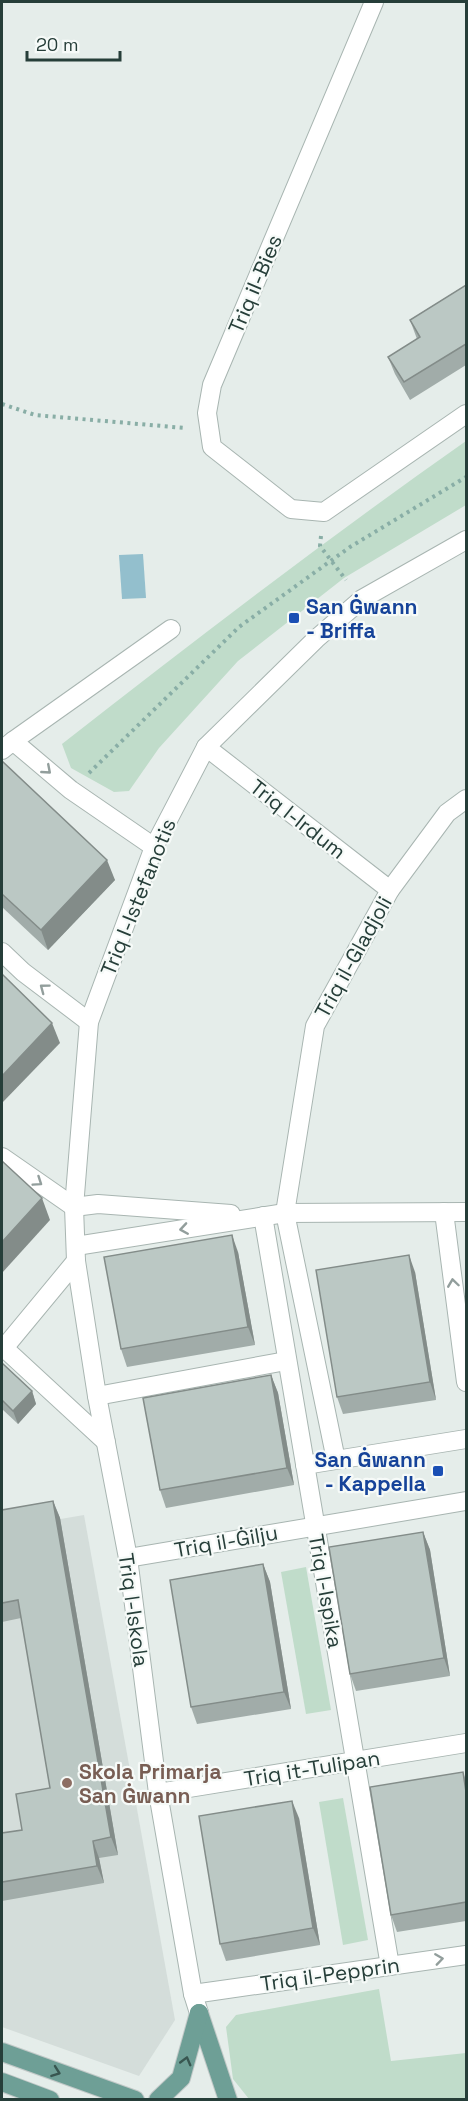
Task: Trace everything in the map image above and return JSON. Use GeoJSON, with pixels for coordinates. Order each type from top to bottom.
{"type":"FeatureCollection","features":[{"type":"Feature","properties":{"kind":"main road"},"geometry":{"type":"LineString","coordinates":[[158,2100],[181,2078],[199,2013]]}},
{"type":"Feature","properties":{"kind":"main road"},"geometry":{"type":"LineString","coordinates":[[199,2013],[228,2100]]}},
{"type":"Feature","properties":{"kind":"main road"},"geometry":{"type":"LineString","coordinates":[[2,2052],[135,2100]]}},
{"type":"Feature","properties":{"kind":"main road"},"geometry":{"type":"LineString","coordinates":[[2,2082],[48,2099]]}},
{"type":"Feature","properties":{"kind":"street","name":"Triq il-Bies"},"geometry":{"type":"LineString","coordinates":[[324,512],[291,509],[212,447],[207,412],[212,385],[374,2]]}},
{"type":"Feature","properties":{"kind":"street"},"geometry":{"type":"LineString","coordinates":[[324,512],[466,414]]}},
{"type":"Feature","properties":{"kind":"street","name":"Triq l-Istefanotis"},"geometry":{"type":"LineString","coordinates":[[74,1207],[89,1022],[154,847],[206,747],[316,639],[362,599],[466,540]]}},
{"type":"Feature","properties":{"kind":"street"},"geometry":{"type":"LineString","coordinates":[[154,847],[7,746],[171,629]]}},
{"type":"Feature","properties":{"kind":"street","name":"Triq l-Irdum"},"geometry":{"type":"LineString","coordinates":[[206,747],[390,890]]}},
{"type":"Feature","properties":{"kind":"street","name":"Triq il-Gladjoli"},"geometry":{"type":"LineString","coordinates":[[285,1213],[315,1026],[390,890],[447,813],[466,800]]}},
{"type":"Feature","properties":{"kind":"street"},"geometry":{"type":"LineString","coordinates":[[2,952],[22,972],[89,1022]]}},
{"type":"Feature","properties":{"kind":"street"},"geometry":{"type":"LineString","coordinates":[[2,1157],[74,1207],[98,1204],[263,1216]]}},
{"type":"Feature","properties":{"kind":"street","name":"Triq l-Iskola"},"geometry":{"type":"LineString","coordinates":[[74,1207],[76,1253],[97,1396],[128,1558],[158,1793],[199,2013]]}},
{"type":"Feature","properties":{"kind":"street"},"geometry":{"type":"LineString","coordinates":[[444,1212],[466,1382]]}},
{"type":"Feature","properties":{"kind":"street"},"geometry":{"type":"LineString","coordinates":[[106,1442],[3,1347],[76,1253],[285,1213],[466,1212]]}},
{"type":"Feature","properties":{"kind":"street"},"geometry":{"type":"LineString","coordinates":[[285,1213],[336,1460]]}},
{"type":"Feature","properties":{"kind":"street","name":"Triq l-Ispika"},"geometry":{"type":"LineString","coordinates":[[263,1216],[390,1966]]}},
{"type":"Feature","properties":{"kind":"street"},"geometry":{"type":"LineString","coordinates":[[97,1396],[286,1361]]}},
{"type":"Feature","properties":{"kind":"street"},"geometry":{"type":"LineString","coordinates":[[306,1465],[466,1439]]}},
{"type":"Feature","properties":{"kind":"street","name":"Triq il-Ġilju"},"geometry":{"type":"LineString","coordinates":[[128,1558],[466,1501]]}},
{"type":"Feature","properties":{"kind":"street","name":"Triq it-Tulipan"},"geometry":{"type":"LineString","coordinates":[[158,1793],[466,1743]]}},
{"type":"Feature","properties":{"kind":"street","name":"Triq il-Pepprin"},"geometry":{"type":"LineString","coordinates":[[194,1994],[466,1955]]}},
{"type":"Feature","properties":{"kind":"path"},"geometry":{"type":"LineString","coordinates":[[2,404],[35,415],[210,430]]}},
{"type":"Feature","properties":{"kind":"path"},"geometry":{"type":"LineString","coordinates":[[70,790],[239,627],[330,560],[466,477]]}},
{"type":"Feature","properties":{"kind":"path"},"geometry":{"type":"LineString","coordinates":[[324,512],[320,546],[362,599]]}},
{"type":"Feature","properties":{"kind":"shaded area","name":"Skola Primarja San Ġwann"},"geometry":{"type":"Polygon","coordinates":[[[84,1515],[175,2020],[139,2076],[2,2027],[2,1529],[84,1515]]]}},
{"type":"Feature","properties":{"kind":"green space"},"geometry":{"type":"Polygon","coordinates":[[[466,441],[466,505],[344,578],[238,661],[159,748],[129,791],[114,792],[71,768],[62,744],[262,590],[466,441]]]}},
{"type":"Feature","properties":{"kind":"green space"},"geometry":{"type":"Polygon","coordinates":[[[306,1567],[331,1710],[306,1714],[281,1572],[306,1567]]]}},
{"type":"Feature","properties":{"kind":"green space"},"geometry":{"type":"Polygon","coordinates":[[[343,1798],[368,1940],[343,1945],[319,1802],[343,1798]]]}},
{"type":"Feature","properties":{"kind":"green space"},"geometry":{"type":"Polygon","coordinates":[[[379,1989],[391,2061],[466,2053],[466,2099],[249,2099],[233,2079],[226,2027],[236,2015],[379,1989]]]}},
{"type":"Feature","properties":{"kind":"water"},"geometry":{"type":"Polygon","coordinates":[[[143,554],[146,598],[122,599],[119,555],[143,554]]]}},
{"type":"Feature","properties":{"kind":"building"},"geometry":{"type":"Polygon","coordinates":[[[466,285],[466,344],[404,382],[388,357],[420,337],[410,320],[466,285]]]}},
{"type":"Feature","properties":{"kind":"building"},"geometry":{"type":"Polygon","coordinates":[[[2,761],[107,860],[41,930],[2,894],[2,761]]]}},
{"type":"Feature","properties":{"kind":"building"},"geometry":{"type":"Polygon","coordinates":[[[2,974],[52,1023],[2,1076],[2,974]]]}},
{"type":"Feature","properties":{"kind":"building"},"geometry":{"type":"Polygon","coordinates":[[[2,1161],[42,1198],[2,1242],[2,1161]]]}},
{"type":"Feature","properties":{"kind":"building"},"geometry":{"type":"Polygon","coordinates":[[[232,1235],[248,1327],[121,1349],[104,1257],[232,1235]]]}},
{"type":"Feature","properties":{"kind":"building"},"geometry":{"type":"Polygon","coordinates":[[[409,1255],[430,1382],[337,1397],[316,1270],[409,1255]]]}},
{"type":"Feature","properties":{"kind":"building"},"geometry":{"type":"Polygon","coordinates":[[[2,1363],[32,1391],[13,1411],[2,1400],[2,1363]]]}},
{"type":"Feature","properties":{"kind":"building"},"geometry":{"type":"Polygon","coordinates":[[[271,1375],[287,1468],[160,1490],[143,1398],[271,1375]]]}},
{"type":"Feature","properties":{"kind":"building"},"geometry":{"type":"Polygon","coordinates":[[[53,1501],[111,1837],[93,1841],[97,1866],[2,1882],[2,1833],[22,1830],[16,1794],[50,1788],[18,1600],[2,1603],[2,1510],[53,1501]]]}},
{"type":"Feature","properties":{"kind":"building"},"geometry":{"type":"Polygon","coordinates":[[[423,1532],[444,1658],[350,1674],[329,1547],[423,1532]]]}},
{"type":"Feature","properties":{"kind":"building"},"geometry":{"type":"Polygon","coordinates":[[[263,1564],[284,1692],[191,1707],[170,1580],[263,1564]]]}},
{"type":"Feature","properties":{"kind":"building"},"geometry":{"type":"Polygon","coordinates":[[[463,1772],[466,1792],[466,1902],[391,1915],[370,1787],[463,1772]]]}},
{"type":"Feature","properties":{"kind":"building"},"geometry":{"type":"Polygon","coordinates":[[[292,1801],[313,1928],[220,1944],[199,1816],[292,1801]]]}},
{"type":"Feature","properties":{"kind":"place","name":"San Ġwann - Briffa"},"geometry":{"type":"Point","coordinates":[294,618]}},
{"type":"Feature","properties":{"kind":"place","name":"San Ġwann - Kappella"},"geometry":{"type":"Point","coordinates":[438,1471]}},
{"type":"Feature","properties":{"kind":"place","name":"Skola Primarja San Ġwann"},"geometry":{"type":"Point","coordinates":[67,1783]}}]}
